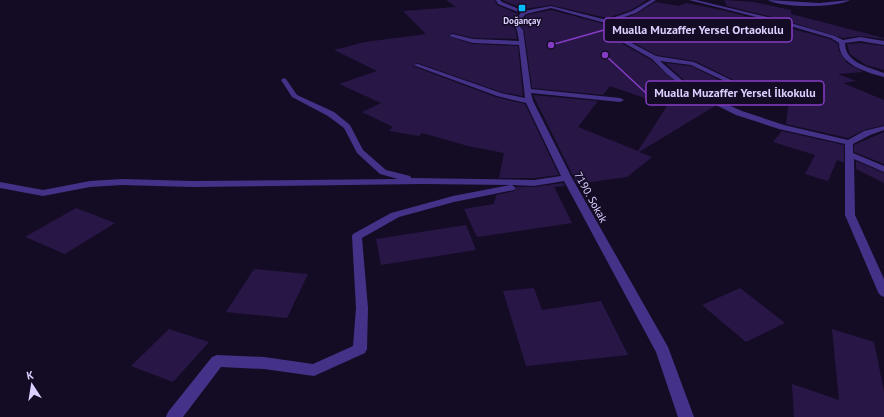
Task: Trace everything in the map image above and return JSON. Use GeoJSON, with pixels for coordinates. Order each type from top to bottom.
{"type":"FeatureCollection","features":[{"type":"Feature","properties":{"kind":"street"},"geometry":{"type":"LineString","coordinates":[[498,0],[500,3],[524,13],[553,5],[607,22],[626,42],[654,58],[669,73],[690,90],[739,113],[782,127],[849,143],[867,133],[884,128]]}},
{"type":"Feature","properties":{"kind":"street"},"geometry":{"type":"LineString","coordinates":[[607,22],[634,12],[654,0]]}},
{"type":"Feature","properties":{"kind":"street"},"geometry":{"type":"LineString","coordinates":[[691,0],[782,22],[833,37],[842,42],[860,39],[884,43]]}},
{"type":"Feature","properties":{"kind":"street"},"geometry":{"type":"LineString","coordinates":[[770,0],[819,6],[837,4],[848,0]]}},
{"type":"Feature","properties":{"kind":"street","name":"7190. Sokak"},"geometry":{"type":"LineString","coordinates":[[524,13],[514,23],[520,30],[528,101],[567,178],[663,351],[686,417]]}},
{"type":"Feature","properties":{"kind":"street"},"geometry":{"type":"LineString","coordinates":[[452,36],[473,41],[521,43]]}},
{"type":"Feature","properties":{"kind":"street"},"geometry":{"type":"LineString","coordinates":[[842,42],[841,47],[847,58],[854,63],[884,75]]}},
{"type":"Feature","properties":{"kind":"street"},"geometry":{"type":"LineString","coordinates":[[654,58],[692,63],[753,93],[778,101]]}},
{"type":"Feature","properties":{"kind":"street"},"geometry":{"type":"LineString","coordinates":[[416,65],[499,95],[528,101]]}},
{"type":"Feature","properties":{"kind":"street"},"geometry":{"type":"LineString","coordinates":[[284,80],[294,96],[331,114],[347,127],[360,151],[382,172],[423,181]]}},
{"type":"Feature","properties":{"kind":"street"},"geometry":{"type":"LineString","coordinates":[[527,90],[620,100]]}},
{"type":"Feature","properties":{"kind":"street"},"geometry":{"type":"LineString","coordinates":[[849,143],[850,215],[884,292]]}},
{"type":"Feature","properties":{"kind":"street"},"geometry":{"type":"LineString","coordinates":[[849,154],[884,169]]}},
{"type":"Feature","properties":{"kind":"street"},"geometry":{"type":"LineString","coordinates":[[174,417],[217,361],[264,363],[314,370],[360,349],[362,308],[357,236],[395,215],[453,199],[567,178]]}},
{"type":"Feature","properties":{"kind":"street"},"geometry":{"type":"LineString","coordinates":[[0,185],[43,193],[90,184],[122,182],[193,184],[423,181],[534,183]]}},
{"type":"Feature","properties":{"kind":"building"},"geometry":{"type":"Polygon","coordinates":[[[446,0],[495,0],[497,5],[518,14],[510,23],[516,31],[517,39],[473,38],[452,33],[448,36],[473,44],[518,46],[523,96],[501,92],[418,63],[412,66],[496,97],[525,104],[559,175],[534,178],[499,178],[504,153],[468,146],[422,133],[419,136],[389,131],[393,127],[362,112],[381,103],[339,84],[377,71],[334,50],[365,42],[426,34],[403,11],[456,7],[446,0]]]}},
{"type":"Feature","properties":{"kind":"building"},"geometry":{"type":"Polygon","coordinates":[[[502,0],[647,0],[631,10],[607,18],[551,5],[524,9],[502,0]]]}},
{"type":"Feature","properties":{"kind":"building"},"geometry":{"type":"Polygon","coordinates":[[[724,0],[754,2],[791,10],[791,14],[884,39],[860,36],[843,38],[784,20],[727,6],[724,0]]]}},
{"type":"Feature","properties":{"kind":"building"},"geometry":{"type":"Polygon","coordinates":[[[655,2],[679,6],[686,3],[726,11],[830,39],[838,44],[839,51],[847,63],[863,72],[838,74],[856,81],[843,83],[884,100],[884,125],[864,130],[848,138],[786,124],[791,83],[764,90],[751,85],[748,87],[695,61],[656,55],[629,40],[613,23],[636,14],[655,2]]]}},
{"type":"Feature","properties":{"kind":"building"},"geometry":{"type":"Polygon","coordinates":[[[551,10],[604,24],[623,44],[651,60],[687,92],[715,106],[639,152],[652,157],[627,177],[577,184],[533,95],[598,101],[578,127],[638,151],[667,106],[610,86],[603,95],[532,88],[524,30],[519,23],[527,15],[551,10]]]}},
{"type":"Feature","properties":{"kind":"building"},"geometry":{"type":"Polygon","coordinates":[[[860,43],[884,46],[884,70],[866,65],[850,54],[847,44],[860,43]]]}},
{"type":"Feature","properties":{"kind":"building"},"geometry":{"type":"Polygon","coordinates":[[[665,63],[691,66],[741,91],[724,101],[693,88],[665,63]]]}},
{"type":"Feature","properties":{"kind":"building"},"geometry":{"type":"Polygon","coordinates":[[[782,131],[844,145],[844,163],[837,160],[828,181],[805,174],[815,155],[773,142],[782,131]]]}},
{"type":"Feature","properties":{"kind":"building"},"geometry":{"type":"Polygon","coordinates":[[[884,132],[884,164],[854,152],[854,145],[884,132]]]}},
{"type":"Feature","properties":{"kind":"building"},"geometry":{"type":"Polygon","coordinates":[[[856,161],[884,173],[884,183],[856,169],[856,161]]]}},
{"type":"Feature","properties":{"kind":"building"},"geometry":{"type":"Polygon","coordinates":[[[563,183],[565,186],[554,187],[572,223],[477,237],[464,209],[494,204],[496,195],[514,191],[517,187],[534,187],[563,183]]]}},
{"type":"Feature","properties":{"kind":"building"},"geometry":{"type":"Polygon","coordinates":[[[76,208],[115,223],[65,254],[25,237],[76,208]]]}},
{"type":"Feature","properties":{"kind":"building"},"geometry":{"type":"Polygon","coordinates":[[[466,225],[476,250],[381,265],[376,239],[466,225]]]}},
{"type":"Feature","properties":{"kind":"building"},"geometry":{"type":"Polygon","coordinates":[[[254,269],[308,274],[287,318],[226,312],[254,269]]]}},
{"type":"Feature","properties":{"kind":"building"},"geometry":{"type":"Polygon","coordinates":[[[534,288],[542,310],[601,301],[628,355],[526,366],[503,291],[534,288]]]}},
{"type":"Feature","properties":{"kind":"building"},"geometry":{"type":"Polygon","coordinates":[[[740,288],[785,323],[746,342],[702,305],[740,288]]]}},
{"type":"Feature","properties":{"kind":"building"},"geometry":{"type":"Polygon","coordinates":[[[169,329],[209,342],[173,382],[131,366],[169,329]]]}},
{"type":"Feature","properties":{"kind":"building"},"geometry":{"type":"Polygon","coordinates":[[[832,329],[874,342],[884,391],[884,417],[794,417],[792,384],[839,400],[832,329]]]}},
{"type":"Feature","properties":{"kind":"place","name":"Doğançay"},"geometry":{"type":"Point","coordinates":[522,8]}},
{"type":"Feature","properties":{"kind":"place","name":"Mualla Muzaffer Yersel Ortaokulu"},"geometry":{"type":"Point","coordinates":[551,45]}},
{"type":"Feature","properties":{"kind":"place","name":"Mualla Muzaffer Yersel İlkokulu"},"geometry":{"type":"Point","coordinates":[605,55]}}]}
